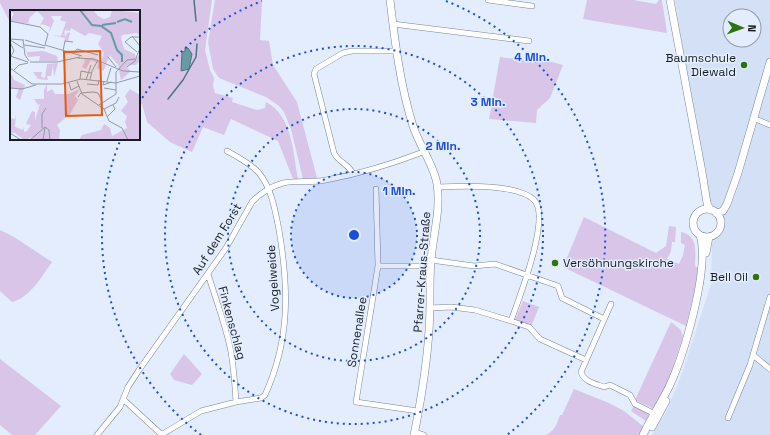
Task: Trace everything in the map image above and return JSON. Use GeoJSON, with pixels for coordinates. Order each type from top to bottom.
{"type":"FeatureCollection","features":[{"type":"Feature","properties":{"kind":"main road","name":"Pfarrer-Kraus-Straße"},"geometry":{"type":"LineString","coordinates":[[390,0],[404,92],[411,121],[423,152],[434,172],[438,188],[431,263],[428,349],[414,434]]}},
{"type":"Feature","properties":{"kind":"main road"},"geometry":{"type":"LineString","coordinates":[[670,0],[707,203],[721,220]]}},
{"type":"Feature","properties":{"kind":"main road"},"geometry":{"type":"LineString","coordinates":[[701,211],[723,211],[726,206],[738,173],[770,62]]}},
{"type":"Feature","properties":{"kind":"main road"},"geometry":{"type":"LineString","coordinates":[[700,165],[702,204],[701,211],[695,217],[693,224],[696,232],[700,235],[709,237],[715,235],[719,230],[721,220],[732,204],[738,173]]}},
{"type":"Feature","properties":{"kind":"main road"},"geometry":{"type":"LineString","coordinates":[[648,435],[676,370],[696,305],[701,275],[702,245],[700,235]]}},
{"type":"Feature","properties":{"kind":"main road"},"geometry":{"type":"LineString","coordinates":[[643,435],[657,414],[680,371],[689,344],[701,294],[709,237]]}},
{"type":"Feature","properties":{"kind":"street"},"geometry":{"type":"LineString","coordinates":[[488,0],[521,2],[532,6]]}},
{"type":"Feature","properties":{"kind":"street"},"geometry":{"type":"LineString","coordinates":[[393,24],[529,41]]}},
{"type":"Feature","properties":{"kind":"street"},"geometry":{"type":"LineString","coordinates":[[353,174],[350,169],[340,162],[334,153],[314,74],[316,69],[343,53],[352,51],[397,51]]}},
{"type":"Feature","properties":{"kind":"street"},"geometry":{"type":"LineString","coordinates":[[754,118],[770,125]]}},
{"type":"Feature","properties":{"kind":"street"},"geometry":{"type":"LineString","coordinates":[[226,151],[241,158],[251,165],[259,173],[269,189]]}},
{"type":"Feature","properties":{"kind":"street","name":"Auf dem Forst"},"geometry":{"type":"LineString","coordinates":[[97,435],[120,407],[128,387],[139,370],[226,248],[252,202],[257,197],[269,189],[283,183],[324,181],[396,162],[423,152]]}},
{"type":"Feature","properties":{"kind":"street"},"geometry":{"type":"LineString","coordinates":[[438,188],[487,186],[523,194],[533,199],[539,209],[540,220],[533,254],[511,321]]}},
{"type":"Feature","properties":{"kind":"street","name":"Vogelweide"},"geometry":{"type":"LineString","coordinates":[[161,435],[201,411],[236,402],[260,398],[265,395],[284,333],[286,307],[285,278],[277,222],[269,189]]}},
{"type":"Feature","properties":{"kind":"street","name":"Sonnenallee"},"geometry":{"type":"LineString","coordinates":[[376,189],[378,266],[356,402],[418,411]]}},
{"type":"Feature","properties":{"kind":"street"},"geometry":{"type":"LineString","coordinates":[[378,266],[431,263],[474,266],[491,264],[558,286],[562,298],[604,319]]}},
{"type":"Feature","properties":{"kind":"street","name":"Finkenschlag"},"geometry":{"type":"LineString","coordinates":[[208,274],[225,326],[231,351],[235,379],[236,402]]}},
{"type":"Feature","properties":{"kind":"street"},"geometry":{"type":"LineString","coordinates":[[728,418],[753,355],[770,297]]}},
{"type":"Feature","properties":{"kind":"street"},"geometry":{"type":"LineString","coordinates":[[611,304],[581,372],[586,380],[604,388],[610,386],[630,395],[635,404],[657,414]]}},
{"type":"Feature","properties":{"kind":"street"},"geometry":{"type":"LineString","coordinates":[[430,308],[451,307],[475,310],[511,321],[529,328],[540,339],[586,360]]}},
{"type":"Feature","properties":{"kind":"street"},"geometry":{"type":"LineString","coordinates":[[753,355],[770,369]]}},
{"type":"Feature","properties":{"kind":"street"},"geometry":{"type":"LineString","coordinates":[[124,399],[161,435]]}},
{"type":"Feature","properties":{"kind":"street","name":"Pfarrer-Kraus-Straße"},"geometry":{"type":"LineString","coordinates":[[414,434],[424,435]]}},
{"type":"Feature","properties":{"kind":"shaded area"},"geometry":{"type":"Polygon","coordinates":[[[0,0],[212,0],[205,50],[210,70],[214,78],[213,86],[215,93],[233,98],[232,102],[257,110],[265,108],[266,102],[275,108],[282,116],[287,126],[293,147],[298,179],[293,179],[278,141],[231,119],[224,135],[203,127],[192,152],[170,142],[147,122],[142,104],[140,104],[140,10],[10,10],[10,22],[0,3],[0,0]],[[188,48],[185,51],[183,70],[189,69],[192,54],[188,48]]]}},
{"type":"Feature","properties":{"kind":"shaded area"},"geometry":{"type":"Polygon","coordinates":[[[215,0],[262,0],[260,40],[269,41],[273,65],[297,102],[317,178],[303,179],[291,129],[284,112],[279,106],[266,97],[219,78],[213,69],[208,42],[215,0]]]}},
{"type":"Feature","properties":{"kind":"shaded area"},"geometry":{"type":"Polygon","coordinates":[[[587,0],[633,0],[656,4],[659,0],[662,0],[667,33],[583,19],[587,0]]]}},
{"type":"Feature","properties":{"kind":"shaded area"},"geometry":{"type":"Polygon","coordinates":[[[675,0],[770,0],[770,435],[652,435],[668,408],[682,373],[711,284],[712,242],[717,239],[724,227],[720,214],[710,207],[675,0]]]}},
{"type":"Feature","properties":{"kind":"shaded area"},"geometry":{"type":"Polygon","coordinates":[[[185,48],[188,48],[192,54],[189,69],[181,71],[182,52],[185,51],[185,48]]]}},
{"type":"Feature","properties":{"kind":"shaded area"},"geometry":{"type":"Polygon","coordinates":[[[500,57],[536,62],[537,58],[563,65],[550,98],[537,110],[536,123],[489,119],[500,57]]]}},
{"type":"Feature","properties":{"kind":"shaded area"},"geometry":{"type":"Polygon","coordinates":[[[584,217],[656,253],[666,246],[669,226],[676,227],[675,242],[672,242],[671,251],[667,259],[679,264],[685,245],[681,243],[681,232],[691,237],[695,245],[695,266],[698,268],[686,326],[563,267],[584,217]]]}},
{"type":"Feature","properties":{"kind":"shaded area"},"geometry":{"type":"Polygon","coordinates":[[[0,230],[14,237],[52,262],[40,280],[30,291],[18,300],[12,302],[0,291],[0,230]]]}},
{"type":"Feature","properties":{"kind":"shaded area"},"geometry":{"type":"Polygon","coordinates":[[[523,301],[539,307],[531,327],[515,320],[523,301]]]}},
{"type":"Feature","properties":{"kind":"shaded area"},"geometry":{"type":"Polygon","coordinates":[[[671,322],[680,329],[683,336],[668,383],[654,409],[635,400],[671,322]]]}},
{"type":"Feature","properties":{"kind":"shaded area"},"geometry":{"type":"Polygon","coordinates":[[[184,354],[202,374],[192,385],[174,380],[170,374],[184,354]]]}},
{"type":"Feature","properties":{"kind":"shaded area"},"geometry":{"type":"Polygon","coordinates":[[[0,359],[61,406],[35,435],[12,435],[0,425],[0,359]]]}},
{"type":"Feature","properties":{"kind":"shaded area"},"geometry":{"type":"Polygon","coordinates":[[[574,389],[609,403],[624,411],[644,427],[640,435],[546,435],[552,431],[560,415],[562,415],[574,389]]]}},
{"type":"Feature","properties":{"kind":"shaded area"},"geometry":{"type":"Polygon","coordinates":[[[634,405],[649,414],[646,421],[631,411],[634,405]]]}},
{"type":"Feature","properties":{"kind":"waterway"},"geometry":{"type":"LineString","coordinates":[[194,0],[196,21]]}},
{"type":"Feature","properties":{"kind":"waterway"},"geometry":{"type":"LineString","coordinates":[[168,99],[183,80],[196,57],[197,44]]}},
{"type":"Feature","properties":{"kind":"place","name":"Baumschule Diewald"},"geometry":{"type":"Point","coordinates":[744,65]}},
{"type":"Feature","properties":{"kind":"place","name":"Versöhnungskirche"},"geometry":{"type":"Point","coordinates":[555,263]}},
{"type":"Feature","properties":{"kind":"place","name":"Bell Oil"},"geometry":{"type":"Point","coordinates":[756,277]}}]}
